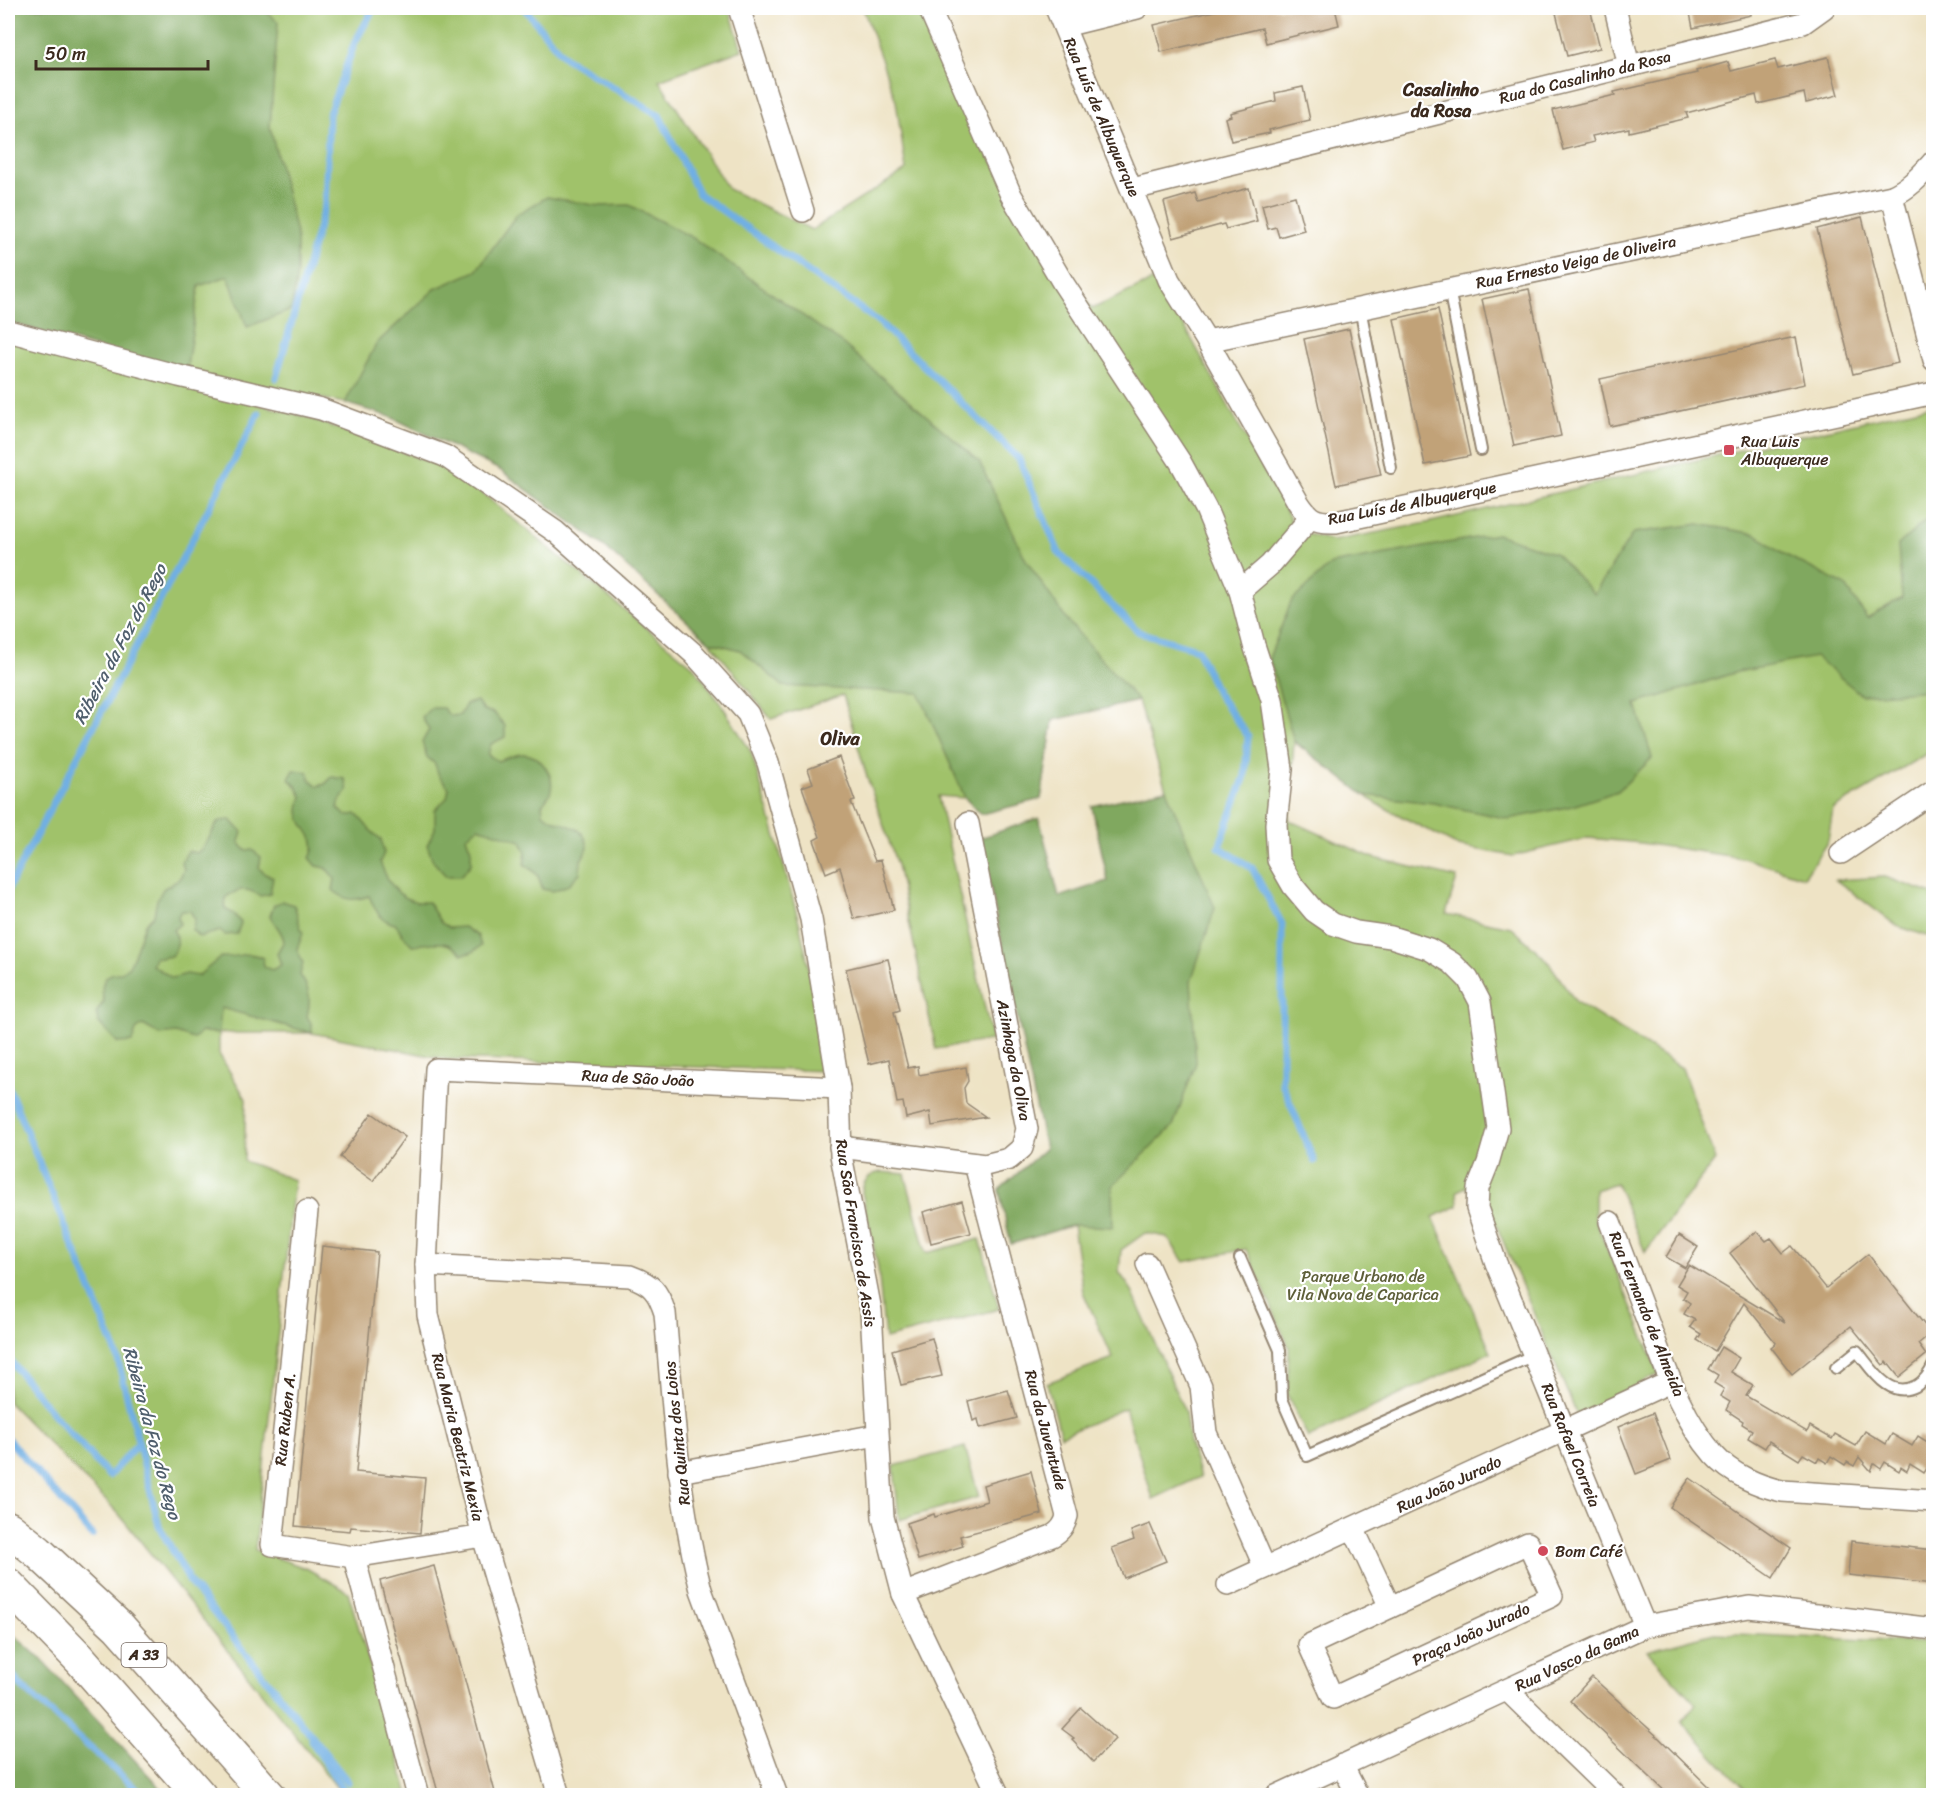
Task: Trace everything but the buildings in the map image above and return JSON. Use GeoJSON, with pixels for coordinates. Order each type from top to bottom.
{"type":"FeatureCollection","features":[{"type":"Feature","properties":{"kind":"highway","name":"A 33"},"geometry":{"type":"LineString","coordinates":[[8,1528],[38,1552],[119,1627],[269,1796]]}},
{"type":"Feature","properties":{"kind":"highway"},"geometry":{"type":"LineString","coordinates":[[8,1585],[80,1659],[200,1796]]}},
{"type":"Feature","properties":{"kind":"street"},"geometry":{"type":"LineString","coordinates":[[739,8],[803,211]]}},
{"type":"Feature","properties":{"kind":"street","name":"Rua Rafael Correia"},"geometry":{"type":"LineString","coordinates":[[929,8],[1011,195],[1063,284],[1181,463],[1206,509],[1240,591],[1272,700],[1282,769],[1275,824],[1278,860],[1293,886],[1314,911],[1333,924],[1356,932],[1391,937],[1429,949],[1452,963],[1468,979],[1480,1002],[1498,1128],[1478,1188],[1477,1208],[1496,1263],[1646,1626]]}},
{"type":"Feature","properties":{"kind":"street"},"geometry":{"type":"LineString","coordinates":[[1060,17],[1137,8]]}},
{"type":"Feature","properties":{"kind":"street"},"geometry":{"type":"LineString","coordinates":[[1615,8],[1629,66]]}},
{"type":"Feature","properties":{"kind":"street","name":"Rua do Casalinho da Rosa"},"geometry":{"type":"LineString","coordinates":[[1133,189],[1803,23],[1824,8]]}},
{"type":"Feature","properties":{"kind":"street","name":"Rua Luís de Albuquerque"},"geometry":{"type":"LineString","coordinates":[[1060,17],[1169,280],[1207,340],[1298,502],[1310,518],[1336,522],[1934,393]]}},
{"type":"Feature","properties":{"kind":"street","name":"Rua Ernesto Veiga de Oliveira"},"geometry":{"type":"LineString","coordinates":[[1207,340],[1892,196],[1914,183],[1934,160]]}},
{"type":"Feature","properties":{"kind":"street"},"geometry":{"type":"LineString","coordinates":[[1892,196],[1934,360]]}},
{"type":"Feature","properties":{"kind":"street","name":"Rua São Francisco de Assis"},"geometry":{"type":"LineString","coordinates":[[8,331],[168,374],[312,407],[445,456],[556,532],[694,654],[748,714],[768,763],[811,919],[839,1088],[840,1147],[871,1311],[883,1517],[903,1594],[999,1796]]}},
{"type":"Feature","properties":{"kind":"street"},"geometry":{"type":"LineString","coordinates":[[1240,591],[1270,564],[1310,518]]}},
{"type":"Feature","properties":{"kind":"street"},"geometry":{"type":"LineString","coordinates":[[1841,853],[1934,791]]}},
{"type":"Feature","properties":{"kind":"street","name":"Azinhaga da Oliva"},"geometry":{"type":"LineString","coordinates":[[840,1147],[984,1165],[1009,1159],[1022,1148],[1027,1129],[968,823]]}},
{"type":"Feature","properties":{"kind":"street","name":"Rua de São João"},"geometry":{"type":"LineString","coordinates":[[436,1069],[839,1088]]}},
{"type":"Feature","properties":{"kind":"street","name":"Rua Maria Beatriz Mexia"},"geometry":{"type":"LineString","coordinates":[[436,1069],[426,1265],[428,1315],[483,1536],[559,1796]]}},
{"type":"Feature","properties":{"kind":"street","name":"Rua da Juventude"},"geometry":{"type":"LineString","coordinates":[[903,1594],[1052,1536],[1065,1525],[1067,1516],[975,1164]]}},
{"type":"Feature","properties":{"kind":"street","name":"Rua Ruben A."},"geometry":{"type":"LineString","coordinates":[[307,1211],[272,1545],[354,1557],[483,1536]]}},
{"type":"Feature","properties":{"kind":"street","name":"Rua Fernando de Almeida"},"geometry":{"type":"LineString","coordinates":[[1610,1222],[1670,1382],[1699,1435],[1716,1457],[1737,1473],[1765,1488],[1934,1500]]}},
{"type":"Feature","properties":{"kind":"street"},"geometry":{"type":"LineString","coordinates":[[1147,1264],[1201,1386],[1206,1433],[1265,1568]]}},
{"type":"Feature","properties":{"kind":"street","name":"Rua Quinta dos Loios"},"geometry":{"type":"LineString","coordinates":[[426,1265],[630,1276],[647,1282],[659,1296],[665,1313],[679,1472],[693,1562],[701,1590],[777,1796]]}},
{"type":"Feature","properties":{"kind":"street","name":"Rua João Jurado"},"geometry":{"type":"LineString","coordinates":[[1228,1585],[1670,1382]]}},
{"type":"Feature","properties":{"kind":"street"},"geometry":{"type":"LineString","coordinates":[[679,1472],[877,1435]]}},
{"type":"Feature","properties":{"kind":"street"},"geometry":{"type":"LineString","coordinates":[[1353,1528],[1390,1607]]}},
{"type":"Feature","properties":{"kind":"street","name":"Praça João Jurado"},"geometry":{"type":"LineString","coordinates":[[1528,1543],[1552,1596],[1333,1698],[1309,1645],[1390,1607],[1528,1543]]}},
{"type":"Feature","properties":{"kind":"street"},"geometry":{"type":"LineString","coordinates":[[354,1557],[418,1796]]}},
{"type":"Feature","properties":{"kind":"street","name":"Rua Vasco da Gama"},"geometry":{"type":"LineString","coordinates":[[1276,1796],[1646,1626],[1749,1607],[1934,1629]]}},
{"type":"Feature","properties":{"kind":"street"},"geometry":{"type":"LineString","coordinates":[[1507,1690],[1616,1796]]}},
{"type":"Feature","properties":{"kind":"street"},"geometry":{"type":"LineString","coordinates":[[1342,1765],[1358,1796]]}},
{"type":"Feature","properties":{"kind":"lane"},"geometry":{"type":"LineString","coordinates":[[1449,289],[1481,450]]}},
{"type":"Feature","properties":{"kind":"lane"},"geometry":{"type":"LineString","coordinates":[[1360,308],[1391,468]]}},
{"type":"Feature","properties":{"kind":"lane"},"geometry":{"type":"LineString","coordinates":[[1240,1258],[1280,1350],[1282,1399],[1307,1456],[1534,1355]]}},
{"type":"Feature","properties":{"kind":"lane"},"geometry":{"type":"LineString","coordinates":[[1836,1368],[1857,1351],[1883,1382],[1890,1387],[1904,1390],[1920,1383],[1934,1364]]}},
{"type":"Feature","properties":{"kind":"green space","name":"Parque Urbano de Vila Nova de Caparica"},"geometry":{"type":"Polygon","coordinates":[[[8,8],[729,8],[742,50],[659,80],[728,189],[812,230],[906,170],[896,101],[863,8],[924,8],[985,150],[1092,309],[1158,278],[1297,531],[1333,541],[1427,523],[1933,405],[1933,750],[1833,809],[1828,841],[1804,877],[1743,858],[1641,843],[1588,838],[1513,856],[1458,846],[1376,803],[1294,742],[1289,820],[1371,857],[1457,878],[1446,914],[1511,927],[1547,960],[1576,1002],[1682,1068],[1715,1160],[1645,1252],[1616,1183],[1595,1190],[1595,1220],[1659,1374],[1577,1415],[1486,1201],[1466,1187],[1457,1191],[1458,1206],[1433,1217],[1491,1352],[1308,1438],[1287,1394],[1289,1347],[1246,1249],[1184,1262],[1167,1237],[1145,1233],[1121,1250],[1119,1272],[1131,1289],[1185,1412],[1189,1442],[1200,1477],[1153,1499],[1125,1408],[1061,1436],[1047,1383],[1113,1358],[1083,1292],[1073,1225],[1011,1244],[999,1190],[1045,1149],[1039,818],[1059,897],[1108,881],[1092,806],[1166,789],[1138,701],[1053,720],[1041,799],[981,814],[965,798],[938,796],[992,1040],[936,1049],[897,865],[867,777],[843,695],[771,719],[710,642],[605,547],[500,470],[399,419],[345,403],[165,369],[8,8]]]}},
{"type":"Feature","properties":{"kind":"green space"},"geometry":{"type":"Polygon","coordinates":[[[8,8],[262,8],[278,22],[270,127],[297,237],[297,272],[292,310],[247,327],[228,276],[199,286],[186,373],[8,322],[8,8]]]}},
{"type":"Feature","properties":{"kind":"green space"},"geometry":{"type":"Polygon","coordinates":[[[547,197],[599,206],[629,205],[693,238],[843,344],[979,461],[1026,560],[1066,619],[1138,701],[1053,720],[1041,799],[981,814],[965,798],[919,693],[783,686],[740,650],[710,642],[605,547],[500,470],[391,417],[345,403],[377,343],[435,289],[476,271],[517,214],[547,197]]]}},
{"type":"Feature","properties":{"kind":"green space"},"geometry":{"type":"Polygon","coordinates":[[[8,336],[306,417],[455,471],[694,667],[723,707],[751,752],[772,823],[799,922],[824,1038],[827,1071],[446,1059],[312,1033],[219,1033],[219,1054],[246,1099],[244,1161],[294,1180],[255,1550],[308,1569],[348,1592],[409,1795],[343,1795],[118,1513],[8,1402],[8,336]]]}},
{"type":"Feature","properties":{"kind":"green space"},"geometry":{"type":"Polygon","coordinates":[[[1933,514],[1933,690],[1862,695],[1815,657],[1737,672],[1636,704],[1652,758],[1618,791],[1572,806],[1509,819],[1433,803],[1364,795],[1294,741],[1269,658],[1291,602],[1331,564],[1497,534],[1556,554],[1594,594],[1633,533],[1699,524],[1756,534],[1780,552],[1846,586],[1867,618],[1902,598],[1898,545],[1933,514]]]}},
{"type":"Feature","properties":{"kind":"green space"},"geometry":{"type":"Polygon","coordinates":[[[477,701],[483,710],[494,713],[505,726],[505,737],[491,744],[488,755],[498,761],[525,754],[542,763],[551,780],[549,794],[542,805],[543,813],[576,829],[586,839],[588,848],[581,860],[580,873],[568,885],[553,891],[542,889],[536,874],[524,864],[526,853],[521,841],[478,827],[466,837],[471,850],[471,864],[461,876],[446,876],[433,861],[427,845],[435,829],[435,810],[447,798],[449,788],[439,776],[435,764],[427,757],[422,742],[429,730],[422,717],[431,708],[443,708],[450,716],[460,715],[466,704],[477,701]]]}},
{"type":"Feature","properties":{"kind":"green space"},"geometry":{"type":"Polygon","coordinates":[[[294,770],[308,772],[310,779],[317,786],[325,784],[332,777],[345,779],[348,791],[340,800],[338,808],[346,816],[356,814],[381,839],[384,853],[380,862],[392,885],[403,896],[411,900],[428,902],[441,923],[450,928],[464,927],[478,936],[481,946],[471,953],[462,954],[444,943],[412,945],[396,924],[386,921],[379,914],[369,896],[350,899],[333,890],[335,879],[326,868],[317,866],[310,858],[313,844],[300,817],[299,808],[302,796],[289,779],[294,770]]]}},
{"type":"Feature","properties":{"kind":"green space"},"geometry":{"type":"Polygon","coordinates":[[[1166,789],[1215,908],[1191,981],[1196,1063],[1173,1126],[1112,1186],[1113,1227],[1073,1225],[1011,1244],[999,1190],[1045,1149],[980,838],[1039,818],[1059,897],[1108,881],[1092,806],[1166,789]]]}},
{"type":"Feature","properties":{"kind":"green space"},"geometry":{"type":"Polygon","coordinates":[[[231,820],[242,832],[239,842],[245,850],[252,850],[261,857],[259,868],[265,874],[273,877],[270,894],[260,896],[243,890],[226,897],[225,909],[234,914],[241,923],[237,934],[225,935],[220,931],[199,937],[192,930],[195,919],[190,911],[181,911],[178,916],[180,924],[173,930],[177,940],[175,950],[171,956],[155,957],[152,965],[172,978],[187,974],[198,976],[221,957],[251,954],[263,958],[264,967],[272,970],[281,965],[277,953],[284,941],[270,916],[274,905],[282,901],[294,905],[303,933],[297,949],[303,963],[300,975],[309,995],[307,1016],[312,1025],[312,1033],[221,1008],[219,1033],[202,1032],[193,1039],[176,1033],[160,1035],[143,1025],[136,1030],[132,1042],[118,1043],[99,1023],[96,1013],[104,1001],[102,991],[104,981],[109,975],[120,973],[129,966],[145,924],[154,915],[157,900],[163,889],[180,878],[184,869],[181,862],[188,851],[197,853],[205,845],[219,821],[231,820]]]}},
{"type":"Feature","properties":{"kind":"green space"},"geometry":{"type":"Polygon","coordinates":[[[1884,877],[1933,894],[1933,938],[1897,926],[1836,880],[1884,877]]]}},
{"type":"Feature","properties":{"kind":"green space"},"geometry":{"type":"Polygon","coordinates":[[[881,1172],[905,1174],[926,1253],[980,1239],[999,1309],[885,1339],[878,1267],[862,1192],[868,1179],[881,1172]]]}},
{"type":"Feature","properties":{"kind":"green space"},"geometry":{"type":"Polygon","coordinates":[[[965,1447],[979,1497],[899,1520],[894,1466],[965,1447]]]}},
{"type":"Feature","properties":{"kind":"green space"},"geometry":{"type":"Polygon","coordinates":[[[8,1630],[42,1660],[167,1795],[8,1795],[8,1630]]]}},
{"type":"Feature","properties":{"kind":"green space"},"geometry":{"type":"Polygon","coordinates":[[[1714,1633],[1933,1643],[1933,1795],[1750,1795],[1682,1722],[1696,1704],[1647,1651],[1714,1633]]]}},
{"type":"Feature","properties":{"kind":"waterway","name":"Ribeira da Foz do Rego"},"geometry":{"type":"LineString","coordinates":[[276,378],[325,204],[329,114],[355,42],[374,8]]}},
{"type":"Feature","properties":{"kind":"waterway"},"geometry":{"type":"LineString","coordinates":[[524,8],[565,58],[659,115],[699,194],[879,322],[1019,459],[1059,553],[1139,632],[1197,649],[1217,693],[1248,736],[1245,776],[1219,847],[1252,868],[1282,924],[1282,1083],[1314,1161]]}},
{"type":"Feature","properties":{"kind":"waterway","name":"Ribeira da Foz do Rego"},"geometry":{"type":"LineString","coordinates":[[8,889],[259,413]]}},
{"type":"Feature","properties":{"kind":"waterway","name":"Ribeira da Foz do Rego"},"geometry":{"type":"LineString","coordinates":[[8,1086],[116,1352],[159,1526],[191,1584],[348,1782]]}},
{"type":"Feature","properties":{"kind":"waterway"},"geometry":{"type":"LineString","coordinates":[[8,1358],[53,1414],[109,1476],[139,1442]]}},
{"type":"Feature","properties":{"kind":"waterway"},"geometry":{"type":"LineString","coordinates":[[8,1439],[92,1535]]}},
{"type":"Feature","properties":{"kind":"waterway"},"geometry":{"type":"LineString","coordinates":[[8,1669],[20,1685],[144,1796]]}},
{"type":"Feature","properties":{"kind":"waterway"},"geometry":{"type":"LineString","coordinates":[[311,1740],[347,1796]]}},
{"type":"Feature","properties":{"kind":"place","name":"Rua Luis Albuquerque"},"geometry":{"type":"Point","coordinates":[1729,450]}},
{"type":"Feature","properties":{"kind":"place","name":"Bom Café"},"geometry":{"type":"Point","coordinates":[1543,1551]}},
{"type":"Feature","properties":{"kind":"district","name":"Casalinho da Rosa"},"geometry":{"type":"Point","coordinates":[1441,100]}},
{"type":"Feature","properties":{"kind":"district","name":"Oliva"},"geometry":{"type":"Point","coordinates":[840,739]}}]}
